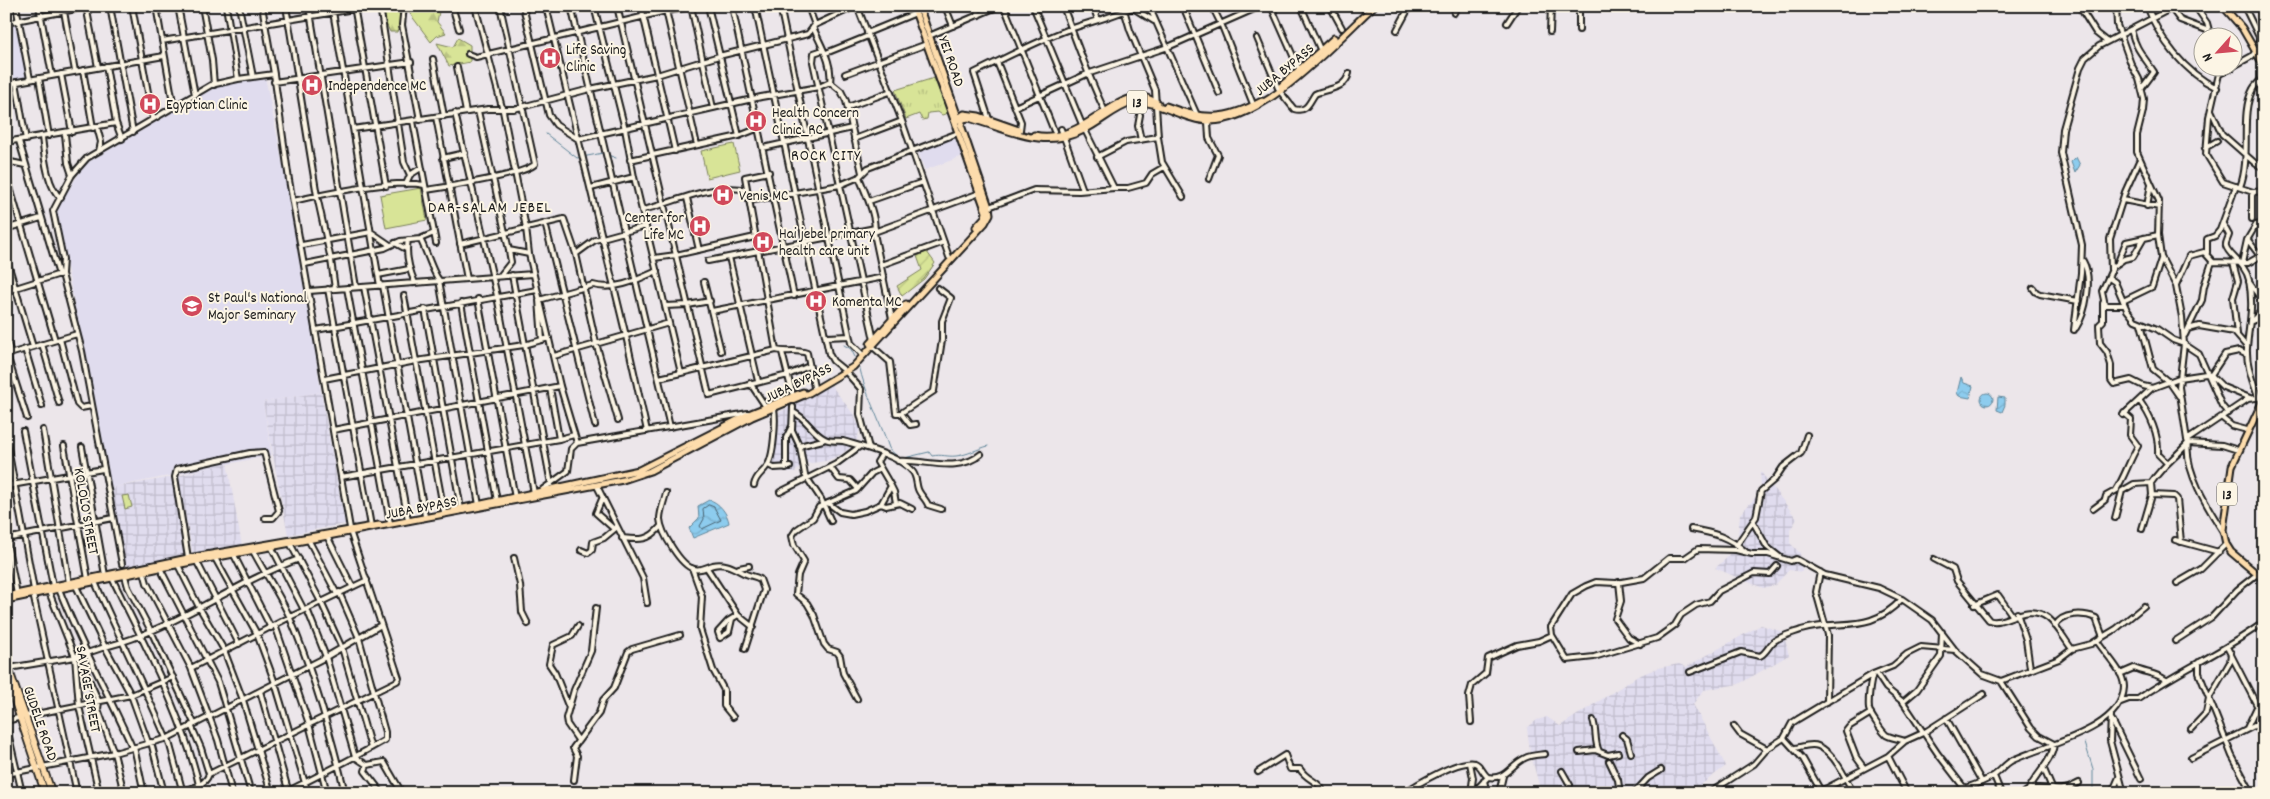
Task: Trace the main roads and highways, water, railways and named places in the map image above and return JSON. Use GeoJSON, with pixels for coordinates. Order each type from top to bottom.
{"type":"FeatureCollection","features":[{"type":"Feature","properties":{"kind":"highway","name":"GUDELE ROAD"},"geometry":{"type":"LineString","coordinates":[[6,661],[40,768],[45,793]]}},
{"type":"Feature","properties":{"kind":"highway","name":"GUDELE ROAD"},"geometry":{"type":"LineString","coordinates":[[6,676],[24,717]]}},
{"type":"Feature","properties":{"kind":"highway","name":"GUDELE ROAD"},"geometry":{"type":"LineString","coordinates":[[40,768],[52,793]]}},
{"type":"Feature","properties":{"kind":"main road","name":"YEI ROAD"},"geometry":{"type":"LineString","coordinates":[[913,6],[958,125]]}},
{"type":"Feature","properties":{"kind":"main road","name":"YEI ROAD"},"geometry":{"type":"LineString","coordinates":[[919,6],[958,117],[958,125]]}},
{"type":"Feature","properties":{"kind":"main road","name":"JUBA BYPASS"},"geometry":{"type":"LineString","coordinates":[[51,589],[59,590],[160,568],[328,538],[371,526],[515,498],[644,468],[751,413],[814,387],[845,371],[874,340],[985,217],[986,212],[958,133],[958,125],[963,119],[969,118],[1044,140],[1059,139],[1084,130],[1123,106],[1139,102],[1150,103],[1191,119],[1208,122],[1230,118],[1268,101],[1374,6]]}},
{"type":"Feature","properties":{"kind":"main road"},"geometry":{"type":"LineString","coordinates":[[2223,6],[2242,28],[2264,66]]}},
{"type":"Feature","properties":{"kind":"main road","name":"JUBA BYPASS"},"geometry":{"type":"LineString","coordinates":[[958,117],[964,114],[972,114],[1029,134],[1053,135],[1076,130],[1131,99],[1145,97],[1202,117],[1221,117],[1251,107],[1286,83],[1366,7]]}},
{"type":"Feature","properties":{"kind":"main road","name":"JUBA BYPASS"},"geometry":{"type":"LineString","coordinates":[[6,596],[51,589],[69,583],[188,558],[351,531],[597,486],[650,471],[774,408],[827,384],[845,371],[872,346],[985,223],[990,214],[958,125]]}},
{"type":"Feature","properties":{"kind":"main road","name":"13"},"geometry":{"type":"LineString","coordinates":[[2262,397],[2238,450],[2230,480],[2223,530],[2226,544],[2235,556],[2264,580]]}},
{"type":"Feature","properties":{"kind":"main road","name":"JUBA BYPASS"},"geometry":{"type":"LineString","coordinates":[[6,600],[34,592]]}},
{"type":"Feature","properties":{"kind":"water"},"geometry":{"type":"Polygon","coordinates":[[[2076,157],[2080,165],[2075,173],[2071,162],[2076,157]]]}},
{"type":"Feature","properties":{"kind":"water"},"geometry":{"type":"Polygon","coordinates":[[[1961,377],[1964,383],[1973,386],[1970,398],[1959,396],[1957,393],[1961,377]]]}},
{"type":"Feature","properties":{"kind":"water"},"geometry":{"type":"Polygon","coordinates":[[[1985,393],[1989,393],[1993,399],[1989,405],[1985,405],[1981,401],[1981,397],[1985,393]]]}},
{"type":"Feature","properties":{"kind":"water"},"geometry":{"type":"Polygon","coordinates":[[[1998,397],[2005,398],[2002,412],[1997,410],[1998,397]]]}},
{"type":"Feature","properties":{"kind":"water"},"geometry":{"type":"Polygon","coordinates":[[[709,500],[722,508],[729,523],[693,538],[689,528],[699,518],[698,506],[709,500]]]}},
{"type":"Feature","properties":{"kind":"waterway"},"geometry":{"type":"LineString","coordinates":[[546,134],[577,158],[603,153]]}},
{"type":"Feature","properties":{"kind":"waterway"},"geometry":{"type":"LineString","coordinates":[[608,155],[616,158]]}},
{"type":"Feature","properties":{"kind":"waterway"},"geometry":{"type":"LineString","coordinates":[[844,345],[851,349],[857,361]]}},
{"type":"Feature","properties":{"kind":"waterway"},"geometry":{"type":"LineString","coordinates":[[859,365],[889,448],[900,459],[929,452],[932,456],[960,455],[988,446]]}},
{"type":"Feature","properties":{"kind":"waterway"},"geometry":{"type":"LineString","coordinates":[[2085,743],[2093,769],[2093,793]]}},
{"type":"Feature","properties":{"kind":"waterway"},"geometry":{"type":"LineString","coordinates":[[367,793],[368,786]]}},
{"type":"Feature","properties":{"kind":"place","name":"Life Saving Clinic"},"geometry":{"type":"Point","coordinates":[550,58]}},
{"type":"Feature","properties":{"kind":"place","name":"Independence MC"},"geometry":{"type":"Point","coordinates":[312,85]}},
{"type":"Feature","properties":{"kind":"place","name":"Egyptian Clinic"},"geometry":{"type":"Point","coordinates":[150,104]}},
{"type":"Feature","properties":{"kind":"place","name":"Health Concern Clinic_RC"},"geometry":{"type":"Point","coordinates":[756,121]}},
{"type":"Feature","properties":{"kind":"place","name":"Venis MC"},"geometry":{"type":"Point","coordinates":[723,195]}},
{"type":"Feature","properties":{"kind":"place","name":"Center for Life MC"},"geometry":{"type":"Point","coordinates":[700,226]}},
{"type":"Feature","properties":{"kind":"place","name":"Hai jebel primary health care unit"},"geometry":{"type":"Point","coordinates":[763,242]}},
{"type":"Feature","properties":{"kind":"place","name":"Komenta MC"},"geometry":{"type":"Point","coordinates":[816,301]}},
{"type":"Feature","properties":{"kind":"place","name":"St Paul's National Major Seminary"},"geometry":{"type":"Point","coordinates":[192,306]}},
{"type":"Feature","properties":{"kind":"district","name":"ROCK CITY"},"geometry":{"type":"Point","coordinates":[826,154]}},
{"type":"Feature","properties":{"kind":"district","name":"DAR-SALAM JEBEL"},"geometry":{"type":"Point","coordinates":[490,206]}}]}
